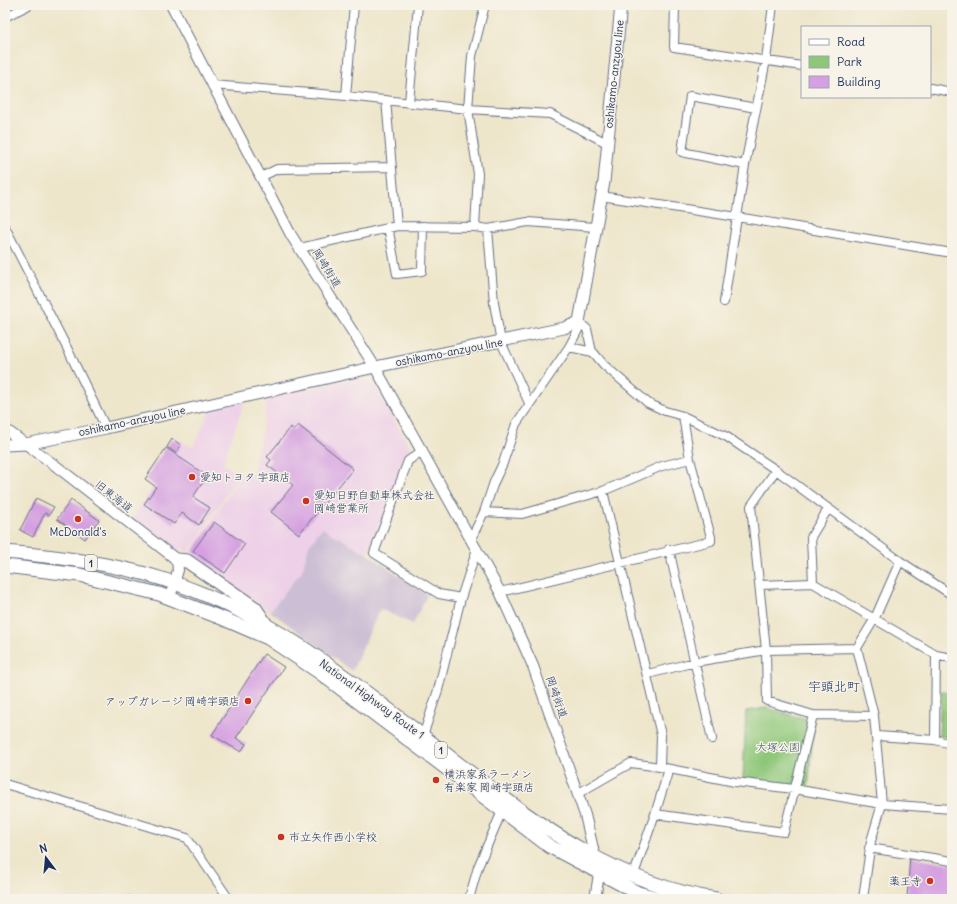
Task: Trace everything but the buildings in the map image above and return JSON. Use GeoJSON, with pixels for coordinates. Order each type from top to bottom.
{"type":"FeatureCollection","features":[{"type":"Feature","properties":{"kind":"highway","name":"National Highway Route 1"},"geometry":{"type":"LineString","coordinates":[[5,552],[48,556],[125,569],[174,583],[226,606],[268,627],[313,655],[423,736],[506,800],[596,859],[633,877],[694,896],[716,899]]}},
{"type":"Feature","properties":{"kind":"highway"},"geometry":{"type":"LineString","coordinates":[[177,560],[187,561],[255,608],[268,627]]}},
{"type":"Feature","properties":{"kind":"highway","name":"National Highway Route 1"},"geometry":{"type":"LineString","coordinates":[[5,566],[80,575],[170,598],[268,638],[319,672],[549,846],[599,874],[638,893],[660,899]]}},
{"type":"Feature","properties":{"kind":"main road","name":"oshikamo-anzyou line"},"geometry":{"type":"LineString","coordinates":[[5,446],[26,444],[106,428],[375,367],[564,328],[579,322],[604,182],[620,5]]}},
{"type":"Feature","properties":{"kind":"street"},"geometry":{"type":"LineString","coordinates":[[5,18],[29,5]]}},
{"type":"Feature","properties":{"kind":"street","name":"岡崎街道"},"geometry":{"type":"LineString","coordinates":[[172,5],[291,235],[375,367],[423,450],[500,592],[533,666],[585,815],[599,874]]}},
{"type":"Feature","properties":{"kind":"street"},"geometry":{"type":"LineString","coordinates":[[346,96],[354,5]]}},
{"type":"Feature","properties":{"kind":"street"},"geometry":{"type":"LineString","coordinates":[[409,102],[418,5]]}},
{"type":"Feature","properties":{"kind":"street"},"geometry":{"type":"LineString","coordinates":[[475,227],[478,174],[468,109],[472,56],[485,5]]}},
{"type":"Feature","properties":{"kind":"street"},"geometry":{"type":"LineString","coordinates":[[675,5],[674,47],[801,66]]}},
{"type":"Feature","properties":{"kind":"street"},"geometry":{"type":"LineString","coordinates":[[724,302],[745,165],[766,60],[773,5]]}},
{"type":"Feature","properties":{"kind":"street"},"geometry":{"type":"LineString","coordinates":[[212,84],[409,102],[468,109],[550,114],[607,143]]}},
{"type":"Feature","properties":{"kind":"street"},"geometry":{"type":"LineString","coordinates":[[931,88],[952,92]]}},
{"type":"Feature","properties":{"kind":"street"},"geometry":{"type":"LineString","coordinates":[[745,165],[682,152],[690,96],[756,108]]}},
{"type":"Feature","properties":{"kind":"street"},"geometry":{"type":"LineString","coordinates":[[386,100],[397,274],[422,271],[423,226]]}},
{"type":"Feature","properties":{"kind":"street"},"geometry":{"type":"LineString","coordinates":[[261,176],[277,169],[391,167]]}},
{"type":"Feature","properties":{"kind":"street"},"geometry":{"type":"LineString","coordinates":[[601,196],[737,216],[952,253]]}},
{"type":"Feature","properties":{"kind":"street"},"geometry":{"type":"LineString","coordinates":[[300,248],[393,226],[475,227],[488,229],[528,222],[596,227]]}},
{"type":"Feature","properties":{"kind":"street"},"geometry":{"type":"LineString","coordinates":[[5,227],[106,428]]}},
{"type":"Feature","properties":{"kind":"street"},"geometry":{"type":"LineString","coordinates":[[488,229],[494,303],[501,342],[529,403]]}},
{"type":"Feature","properties":{"kind":"street"},"geometry":{"type":"LineString","coordinates":[[471,539],[484,512],[516,424],[569,347],[578,330],[579,322]]}},
{"type":"Feature","properties":{"kind":"street"},"geometry":{"type":"LineString","coordinates":[[579,322],[587,329],[592,352]]}},
{"type":"Feature","properties":{"kind":"street"},"geometry":{"type":"LineString","coordinates":[[569,347],[592,352],[648,403],[665,411],[683,416],[727,437],[776,470],[900,561],[952,595]]}},
{"type":"Feature","properties":{"kind":"street"},"geometry":{"type":"LineString","coordinates":[[500,592],[669,549],[711,540],[712,537],[690,459],[683,416]]}},
{"type":"Feature","properties":{"kind":"street","name":"旧東海道"},"geometry":{"type":"LineString","coordinates":[[5,429],[177,560]]}},
{"type":"Feature","properties":{"kind":"street"},"geometry":{"type":"LineString","coordinates":[[423,450],[408,460],[374,553],[439,594],[462,598]]}},
{"type":"Feature","properties":{"kind":"street"},"geometry":{"type":"LineString","coordinates":[[484,512],[522,514],[603,491],[662,466],[690,459]]}},
{"type":"Feature","properties":{"kind":"street"},"geometry":{"type":"LineString","coordinates":[[776,470],[751,506],[766,650],[767,701],[814,715],[874,716]]}},
{"type":"Feature","properties":{"kind":"street"},"geometry":{"type":"LineString","coordinates":[[603,491],[619,562],[648,674],[661,735],[664,768],[656,814],[633,877]]}},
{"type":"Feature","properties":{"kind":"street"},"geometry":{"type":"LineString","coordinates":[[814,583],[811,537],[828,508]]}},
{"type":"Feature","properties":{"kind":"street"},"geometry":{"type":"LineString","coordinates":[[423,736],[438,690],[462,598],[477,549]]}},
{"type":"Feature","properties":{"kind":"street"},"geometry":{"type":"LineString","coordinates":[[669,549],[712,739]]}},
{"type":"Feature","properties":{"kind":"street"},"geometry":{"type":"LineString","coordinates":[[170,598],[178,570],[177,560]]}},
{"type":"Feature","properties":{"kind":"street"},"geometry":{"type":"LineString","coordinates":[[863,899],[870,848],[882,804],[874,716],[857,648],[875,618],[900,561]]}},
{"type":"Feature","properties":{"kind":"street"},"geometry":{"type":"LineString","coordinates":[[760,585],[814,583],[936,655],[952,658]]}},
{"type":"Feature","properties":{"kind":"street"},"geometry":{"type":"LineString","coordinates":[[648,674],[695,662],[766,650],[857,648]]}},
{"type":"Feature","properties":{"kind":"street"},"geometry":{"type":"LineString","coordinates":[[935,740],[936,655]]}},
{"type":"Feature","properties":{"kind":"street"},"geometry":{"type":"LineString","coordinates":[[656,814],[784,832],[814,715]]}},
{"type":"Feature","properties":{"kind":"street"},"geometry":{"type":"LineString","coordinates":[[877,736],[935,740],[952,744]]}},
{"type":"Feature","properties":{"kind":"street"},"geometry":{"type":"LineString","coordinates":[[577,794],[631,763],[735,782],[794,789],[882,804],[952,809]]}},
{"type":"Feature","properties":{"kind":"street"},"geometry":{"type":"LineString","coordinates":[[5,784],[187,838],[229,899]]}},
{"type":"Feature","properties":{"kind":"street"},"geometry":{"type":"LineString","coordinates":[[469,899],[478,867],[502,811]]}},
{"type":"Feature","properties":{"kind":"street"},"geometry":{"type":"LineString","coordinates":[[870,848],[952,861]]}},
{"type":"Feature","properties":{"kind":"street"},"geometry":{"type":"LineString","coordinates":[[595,899],[599,874]]}},
{"type":"Feature","properties":{"kind":"shaded area","name":"愛知日野自動車株式会社 岡崎営業所"},"geometry":{"type":"Polygon","coordinates":[[[359,377],[374,384],[412,452],[405,457],[368,554],[322,528],[309,545],[302,571],[270,611],[188,557],[242,474],[253,475],[268,398],[359,377]]]}},
{"type":"Feature","properties":{"kind":"shaded area","name":"愛知トヨタ 宇頭店"},"geometry":{"type":"Polygon","coordinates":[[[245,401],[223,464],[239,475],[188,553],[181,547],[177,552],[132,519],[154,486],[144,479],[173,437],[193,447],[211,408],[245,401]]]}},
{"type":"Feature","properties":{"kind":"shaded area"},"geometry":{"type":"Polygon","coordinates":[[[322,528],[368,554],[427,595],[413,624],[380,609],[352,671],[270,611],[302,571],[309,545],[322,528]]]}},
{"type":"Feature","properties":{"kind":"green space"},"geometry":{"type":"Polygon","coordinates":[[[941,691],[952,692],[952,738],[939,736],[941,691]]]}},
{"type":"Feature","properties":{"kind":"green space","name":"大塚公園"},"geometry":{"type":"Polygon","coordinates":[[[766,708],[814,721],[808,789],[743,778],[746,711],[766,708]]]}},
{"type":"Feature","properties":{"kind":"waterway"},"geometry":{"type":"LineString","coordinates":[[118,899],[131,895]]}},
{"type":"Feature","properties":{"kind":"place","name":"愛知トヨタ 宇頭店"},"geometry":{"type":"Point","coordinates":[192,477]}},
{"type":"Feature","properties":{"kind":"place","name":"愛知日野自動車株式会社 岡崎営業所"},"geometry":{"type":"Point","coordinates":[306,501]}},
{"type":"Feature","properties":{"kind":"place","name":"McDonald's"},"geometry":{"type":"Point","coordinates":[78,519]}},
{"type":"Feature","properties":{"kind":"place","name":"アップガレージ 岡崎宇頭店"},"geometry":{"type":"Point","coordinates":[248,701]}},
{"type":"Feature","properties":{"kind":"place","name":"横浜家系ラーメン 有楽家 岡崎宇頭店"},"geometry":{"type":"Point","coordinates":[436,780]}},
{"type":"Feature","properties":{"kind":"place","name":"市立矢作西小学校"},"geometry":{"type":"Point","coordinates":[281,837]}},
{"type":"Feature","properties":{"kind":"place","name":"薬王寺"},"geometry":{"type":"Point","coordinates":[930,881]}},
{"type":"Feature","properties":{"kind":"district","name":"宇頭北町"},"geometry":{"type":"Point","coordinates":[834,686]}}]}
